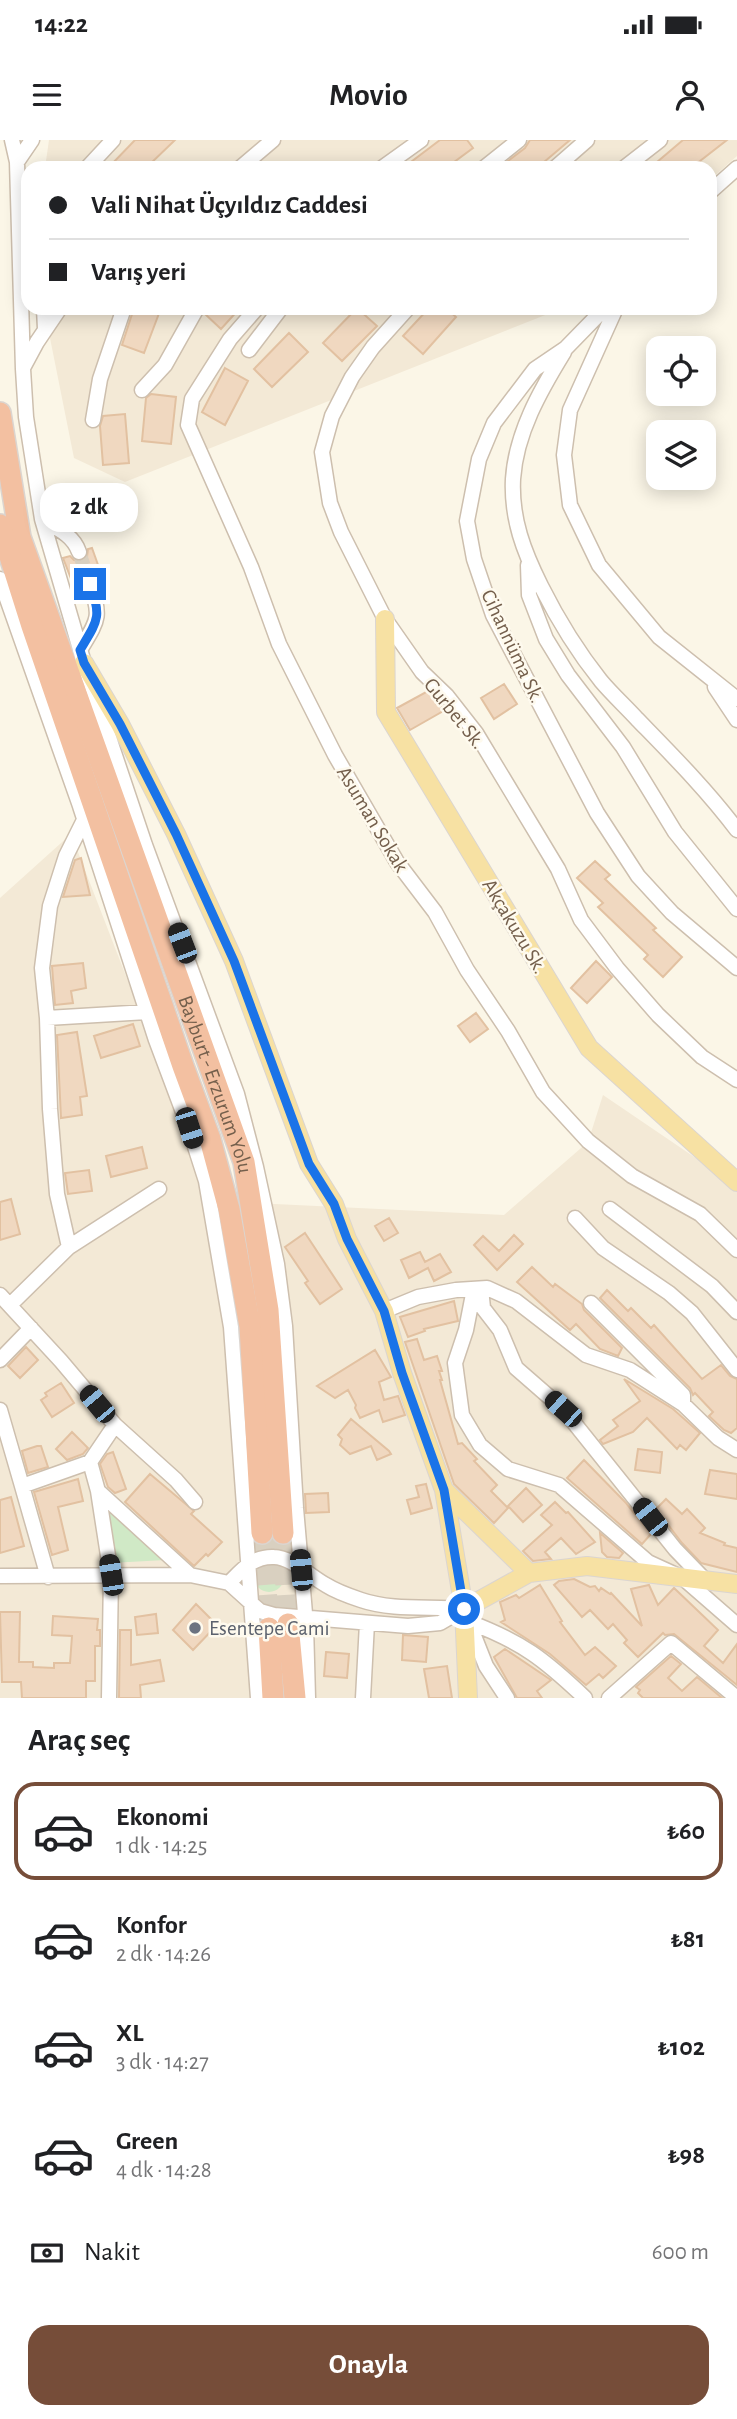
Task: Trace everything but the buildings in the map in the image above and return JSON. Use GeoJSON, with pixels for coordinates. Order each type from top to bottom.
{"type":"FeatureCollection","features":[{"type":"Feature","properties":{"kind":"highway","name":"Bayburt - Erzurum Yolu"},"geometry":{"type":"LineString","coordinates":[[0,413],[20,537],[244,1162],[268,1310],[273,1533],[250,1327],[229,1209],[210,1139],[49,677],[0,526]]}},
{"type":"Feature","properties":{"kind":"highway"},"geometry":{"type":"LineString","coordinates":[[273,1698],[287,1623]]}},
{"type":"Feature","properties":{"kind":"highway"},"geometry":{"type":"LineString","coordinates":[[287,1623],[295,1698]]}},
{"type":"Feature","properties":{"kind":"main road","name":"Akçakuzu Sk."},"geometry":{"type":"LineString","coordinates":[[385,619],[386,712],[589,1048],[737,1182]]}},
{"type":"Feature","properties":{"kind":"main road"},"geometry":{"type":"LineString","coordinates":[[82,656],[176,834],[234,961],[309,1164],[334,1204],[347,1239],[384,1311],[402,1373],[444,1490],[466,1616],[468,1698]]}},
{"type":"Feature","properties":{"kind":"main road"},"geometry":{"type":"LineString","coordinates":[[444,1490],[529,1573]]}},
{"type":"Feature","properties":{"kind":"main road"},"geometry":{"type":"LineString","coordinates":[[466,1616],[529,1573],[587,1566],[737,1584]]}},
{"type":"Feature","properties":{"kind":"street"},"geometry":{"type":"LineString","coordinates":[[12,140],[17,162],[21,300]]}},
{"type":"Feature","properties":{"kind":"street"},"geometry":{"type":"LineString","coordinates":[[17,162],[32,140]]}},
{"type":"Feature","properties":{"kind":"street"},"geometry":{"type":"LineString","coordinates":[[94,161],[113,140]]}},
{"type":"Feature","properties":{"kind":"street"},"geometry":{"type":"LineString","coordinates":[[248,161],[273,140]]}},
{"type":"Feature","properties":{"kind":"street"},"geometry":{"type":"LineString","coordinates":[[392,161],[421,140]]}},
{"type":"Feature","properties":{"kind":"street"},"geometry":{"type":"LineString","coordinates":[[493,161],[519,140]]}},
{"type":"Feature","properties":{"kind":"street"},"geometry":{"type":"LineString","coordinates":[[563,161],[587,140]]}},
{"type":"Feature","properties":{"kind":"street"},"geometry":{"type":"LineString","coordinates":[[633,161],[660,140]]}},
{"type":"Feature","properties":{"kind":"street"},"geometry":{"type":"LineString","coordinates":[[717,186],[737,168]]}},
{"type":"Feature","properties":{"kind":"street"},"geometry":{"type":"LineString","coordinates":[[21,315],[26,417],[43,520],[82,656],[145,845],[237,1094],[257,1167],[277,1264],[285,1326],[301,1570],[287,1623],[308,1698]]}},
{"type":"Feature","properties":{"kind":"street"},"geometry":{"type":"LineString","coordinates":[[44,315],[45,330]]}},
{"type":"Feature","properties":{"kind":"street"},"geometry":{"type":"LineString","coordinates":[[23,369],[55,315]]}},
{"type":"Feature","properties":{"kind":"street"},"geometry":{"type":"LineString","coordinates":[[93,420],[100,379],[122,315]]}},
{"type":"Feature","properties":{"kind":"street"},"geometry":{"type":"LineString","coordinates":[[142,390],[165,365],[193,315]]}},
{"type":"Feature","properties":{"kind":"street","name":"Asuman Sokak"},"geometry":{"type":"LineString","coordinates":[[251,315],[230,339],[192,399],[188,425],[251,566],[279,644],[322,730],[397,862],[435,912],[467,971],[508,1031],[543,1092],[588,1142],[632,1176],[700,1214],[737,1250]]}},
{"type":"Feature","properties":{"kind":"street"},"geometry":{"type":"LineString","coordinates":[[249,350],[276,315]]}},
{"type":"Feature","properties":{"kind":"street","name":"Gurbet Sk."},"geometry":{"type":"LineString","coordinates":[[402,315],[373,347],[352,377],[332,416],[322,452],[330,503],[341,532],[385,619],[422,671],[447,696],[476,733],[558,869],[581,920],[617,968],[685,1042],[737,1080]]}},
{"type":"Feature","properties":{"kind":"street","name":"Cihannüma Sk."},"geometry":{"type":"LineString","coordinates":[[598,315],[566,348],[535,369],[494,422],[479,458],[467,521],[474,559],[493,615],[597,813],[638,876],[672,913],[737,968]]}},
{"type":"Feature","properties":{"kind":"street"},"geometry":{"type":"LineString","coordinates":[[613,315],[570,410],[564,455],[570,506],[599,565],[659,637],[737,699]]}},
{"type":"Feature","properties":{"kind":"street"},"geometry":{"type":"LineString","coordinates":[[566,348],[538,395],[523,433],[513,479],[515,524],[528,560],[553,610],[580,654],[603,683],[713,799],[737,830]]}},
{"type":"Feature","properties":{"kind":"street"},"geometry":{"type":"LineString","coordinates":[[43,520],[66,533],[79,552]]}},
{"type":"Feature","properties":{"kind":"street"},"geometry":{"type":"LineString","coordinates":[[528,560],[529,595],[547,639],[568,675],[622,747],[675,832],[737,909]]}},
{"type":"Feature","properties":{"kind":"street"},"geometry":{"type":"LineString","coordinates":[[0,579],[3,595],[84,820],[146,1012],[206,1181],[231,1327],[258,1698]]}},
{"type":"Feature","properties":{"kind":"street"},"geometry":{"type":"LineString","coordinates":[[82,656],[99,607],[90,584]]}},
{"type":"Feature","properties":{"kind":"street"},"geometry":{"type":"LineString","coordinates":[[709,677],[737,720]]}},
{"type":"Feature","properties":{"kind":"street"},"geometry":{"type":"LineString","coordinates":[[69,1247],[57,1194],[42,968],[50,906],[66,856],[84,820]]}},
{"type":"Feature","properties":{"kind":"street"},"geometry":{"type":"LineString","coordinates":[[47,1018],[146,1012]]}},
{"type":"Feature","properties":{"kind":"street"},"geometry":{"type":"LineString","coordinates":[[159,1189],[69,1247],[5,1300],[115,1425],[176,1480],[195,1502]]}},
{"type":"Feature","properties":{"kind":"street"},"geometry":{"type":"LineString","coordinates":[[610,1209],[712,1286],[737,1312]]}},
{"type":"Feature","properties":{"kind":"street"},"geometry":{"type":"LineString","coordinates":[[575,1218],[603,1248],[669,1293],[692,1314],[737,1370]]}},
{"type":"Feature","properties":{"kind":"street"},"geometry":{"type":"LineString","coordinates":[[478,1289],[455,1363],[462,1415],[480,1445],[508,1469],[559,1485],[648,1562],[683,1578],[737,1625]]}},
{"type":"Feature","properties":{"kind":"street"},"geometry":{"type":"LineString","coordinates":[[478,1289],[483,1308],[500,1331],[516,1368],[563,1409],[675,1549],[704,1579]]}},
{"type":"Feature","properties":{"kind":"street"},"geometry":{"type":"LineString","coordinates":[[384,1311],[418,1297],[456,1290],[487,1289],[516,1301],[586,1355],[630,1370],[682,1404],[718,1438],[734,1445]]}},
{"type":"Feature","properties":{"kind":"street"},"geometry":{"type":"LineString","coordinates":[[591,1303],[683,1395],[682,1404]]}},
{"type":"Feature","properties":{"kind":"street"},"geometry":{"type":"LineString","coordinates":[[0,1360],[31,1328]]}},
{"type":"Feature","properties":{"kind":"street"},"geometry":{"type":"LineString","coordinates":[[0,1410],[48,1577]]}},
{"type":"Feature","properties":{"kind":"street"},"geometry":{"type":"LineString","coordinates":[[22,1486],[90,1462],[115,1425]]}},
{"type":"Feature","properties":{"kind":"street"},"geometry":{"type":"LineString","coordinates":[[90,1462],[98,1491],[111,1575],[109,1698]]}},
{"type":"Feature","properties":{"kind":"street"},"geometry":{"type":"LineString","coordinates":[[98,1491],[190,1575]]}},
{"type":"Feature","properties":{"kind":"street"},"geometry":{"type":"LineString","coordinates":[[229,1583],[248,1563],[271,1556],[279,1557],[337,1591],[365,1601],[398,1607],[435,1606],[466,1616],[528,1648],[546,1661],[584,1698]]}},
{"type":"Feature","properties":{"kind":"street"},"geometry":{"type":"LineString","coordinates":[[0,1576],[190,1575],[229,1583],[260,1611],[287,1623],[408,1626],[440,1623],[466,1616]]}},
{"type":"Feature","properties":{"kind":"street"},"geometry":{"type":"LineString","coordinates":[[466,1616],[486,1666],[507,1698]]}},
{"type":"Feature","properties":{"kind":"street"},"geometry":{"type":"LineString","coordinates":[[363,1698],[367,1623]]}},
{"type":"Feature","properties":{"kind":"street"},"geometry":{"type":"LineString","coordinates":[[610,1698],[671,1643],[737,1698]]}},
{"type":"Feature","properties":{"kind":"shaded area"},"geometry":{"type":"Polygon","coordinates":[[[49,140],[737,140],[737,156],[717,174],[717,161],[46,161],[49,140]]]}},
{"type":"Feature","properties":{"kind":"shaded area"},"geometry":{"type":"Polygon","coordinates":[[[45,315],[545,315],[125,482],[74,458],[45,315]]]}},
{"type":"Feature","properties":{"kind":"shaded area"},"geometry":{"type":"Polygon","coordinates":[[[71,834],[213,1201],[504,1215],[588,1142],[603,1095],[737,1186],[737,1698],[0,1698],[0,898],[71,834]]]}},
{"type":"Feature","properties":{"kind":"green space"},"geometry":{"type":"Polygon","coordinates":[[[107,1509],[165,1560],[111,1563],[107,1509]]]}},
{"type":"Feature","properties":{"kind":"green space"},"geometry":{"type":"Polygon","coordinates":[[[269,1562],[280,1566],[284,1577],[280,1588],[269,1592],[258,1588],[254,1577],[258,1566],[269,1562]]]}},
{"type":"Feature","properties":{"kind":"tunnel"},"geometry":{"type":"LineString","coordinates":[[79,552],[90,584]]}},
{"type":"Feature","properties":{"kind":"tunnel"},"geometry":{"type":"LineString","coordinates":[[262,1533],[269,1628]]}},
{"type":"Feature","properties":{"kind":"tunnel"},"geometry":{"type":"LineString","coordinates":[[283,1533],[288,1624]]}},
{"type":"Feature","properties":{"kind":"place","name":"Esentepe Cami"},"geometry":{"type":"Point","coordinates":[195,1628]}},
{"type":"Feature","properties":{"kind":"route"},"geometry":{"type":"LineString","coordinates":[[90,584],[99,607],[94,627],[80,650],[84,663],[120,724],[176,834],[234,961],[309,1164],[334,1204],[347,1239],[384,1311],[402,1373],[444,1490],[464,1609]]}}]}
